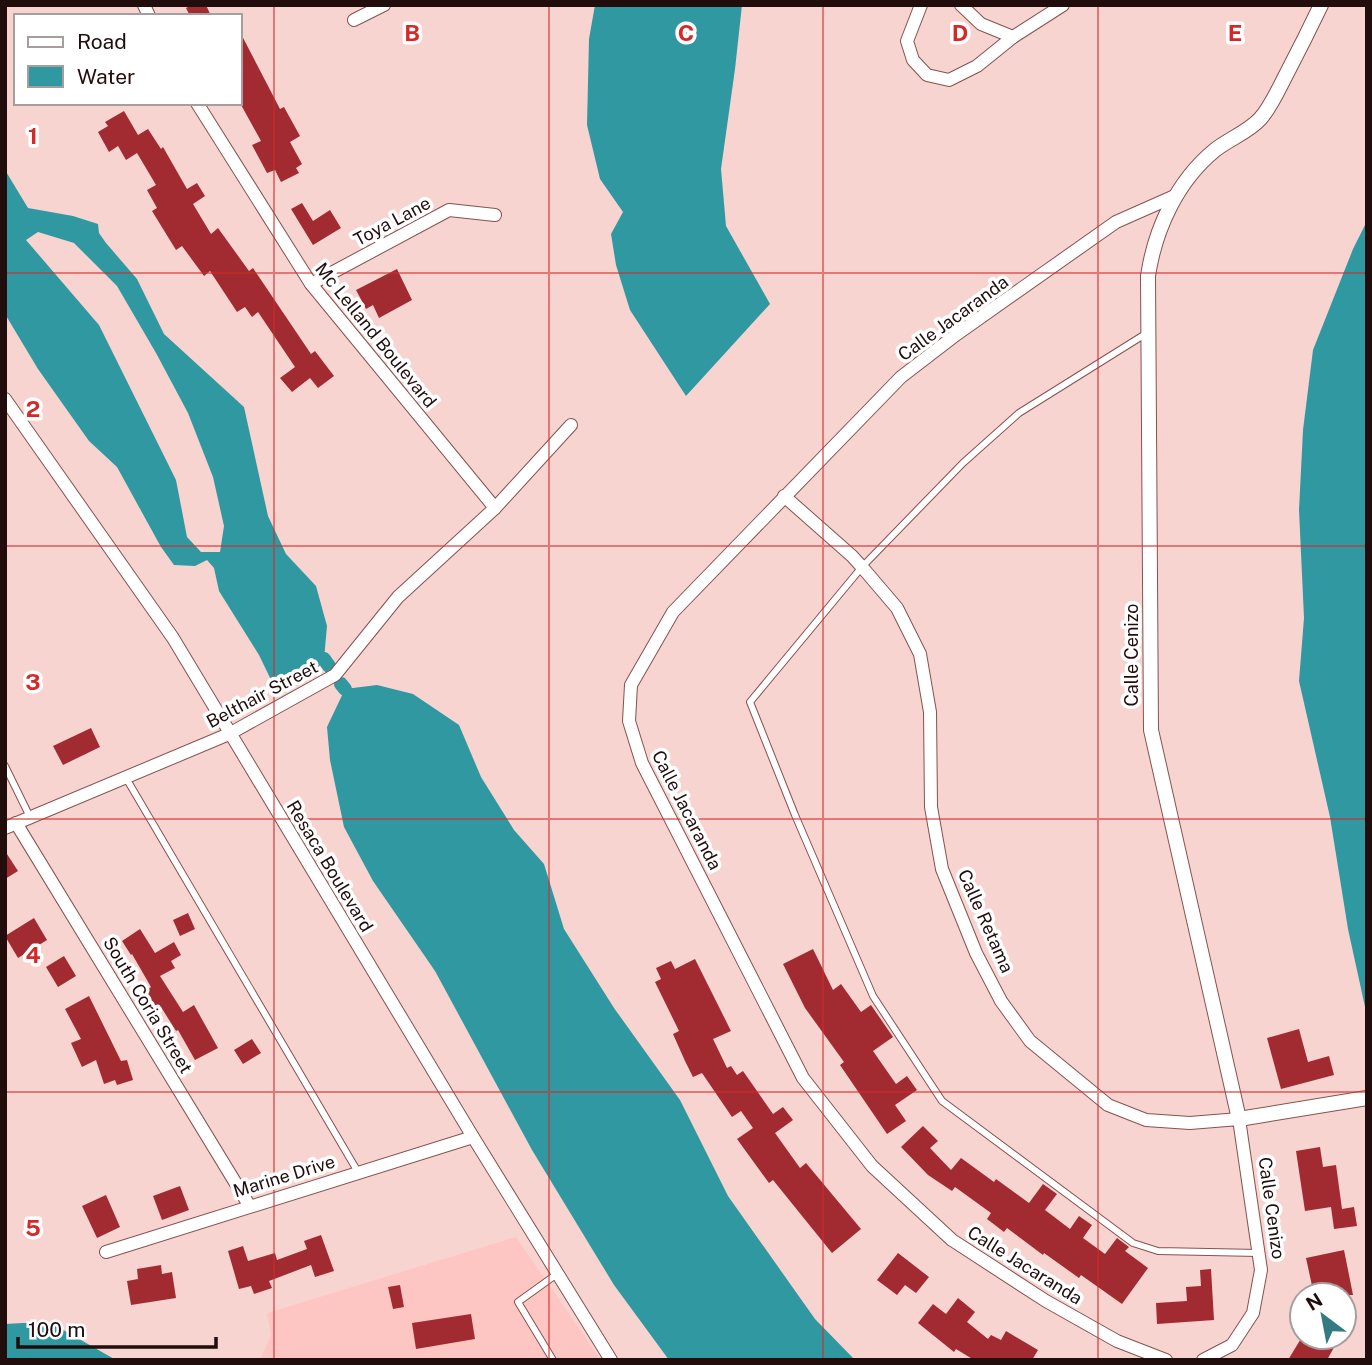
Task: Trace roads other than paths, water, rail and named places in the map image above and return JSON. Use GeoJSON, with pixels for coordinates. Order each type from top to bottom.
{"type":"FeatureCollection","features":[{"type":"Feature","properties":{"kind":"street"},"geometry":{"type":"LineString","coordinates":[[354,20],[384,5]]}},
{"type":"Feature","properties":{"kind":"street"},"geometry":{"type":"LineString","coordinates":[[921,5],[907,41],[913,60],[927,75],[949,80],[977,66],[1013,37],[1063,5]]}},
{"type":"Feature","properties":{"kind":"street"},"geometry":{"type":"LineString","coordinates":[[961,5],[981,24],[1013,37]]}},
{"type":"Feature","properties":{"kind":"street","name":"Calle Cenizo"},"geometry":{"type":"LineString","coordinates":[[1203,1360],[1232,1345],[1253,1313],[1261,1270],[1239,1119],[1151,730],[1148,276],[1152,250],[1161,224],[1177,195],[1214,151],[1259,120],[1277,93],[1321,5]]}},
{"type":"Feature","properties":{"kind":"street","name":"Mc Lelland Boulevard"},"geometry":{"type":"LineString","coordinates":[[198,105],[311,284],[495,508]]}},
{"type":"Feature","properties":{"kind":"street","name":"Calle Jacaranda"},"geometry":{"type":"LineString","coordinates":[[1166,1360],[1117,1341],[1046,1301],[952,1240],[872,1166],[803,1078],[642,763],[629,721],[631,685],[673,612],[901,377],[957,334],[1116,222],[1177,195]]}},
{"type":"Feature","properties":{"kind":"street","name":"Toya Lane"},"geometry":{"type":"LineString","coordinates":[[311,284],[449,210],[495,215]]}},
{"type":"Feature","properties":{"kind":"street","name":"Resaca Boulevard"},"geometry":{"type":"LineString","coordinates":[[5,399],[173,638],[473,1137],[611,1360]]}},
{"type":"Feature","properties":{"kind":"street","name":"Belthair Street"},"geometry":{"type":"LineString","coordinates":[[11,825],[229,734],[335,675],[398,597],[495,508],[570,425]]}},
{"type":"Feature","properties":{"kind":"street","name":"Calle Retama"},"geometry":{"type":"LineString","coordinates":[[784,496],[862,567],[897,608],[920,654],[930,712],[931,807],[942,869],[976,953],[1002,1001],[1030,1041],[1108,1105],[1146,1120],[1190,1123],[1239,1119],[1367,1098]]}},
{"type":"Feature","properties":{"kind":"street","name":"South Coria Street"},"geometry":{"type":"LineString","coordinates":[[11,825],[249,1205]]}},
{"type":"Feature","properties":{"kind":"street","name":"Marine Drive"},"geometry":{"type":"LineString","coordinates":[[106,1252],[473,1137]]}},
{"type":"Feature","properties":{"kind":"lane"},"geometry":{"type":"LineString","coordinates":[[1148,332],[1019,413],[963,463],[862,567],[750,702],[794,815],[873,996],[942,1101],[1133,1243],[1158,1251],[1259,1253]]}},
{"type":"Feature","properties":{"kind":"lane"},"geometry":{"type":"LineString","coordinates":[[5,766],[30,817]]}},
{"type":"Feature","properties":{"kind":"lane"},"geometry":{"type":"LineString","coordinates":[[125,777],[358,1171]]}},
{"type":"Feature","properties":{"kind":"lane"},"geometry":{"type":"LineString","coordinates":[[553,1360],[519,1302],[557,1273]]}},
{"type":"Feature","properties":{"kind":"water"},"geometry":{"type":"Polygon","coordinates":[[[595,5],[742,5],[721,169],[726,226],[770,304],[686,396],[630,310],[616,265],[611,234],[623,212],[600,179],[587,125],[589,39],[595,5]]]}},
{"type":"Feature","properties":{"kind":"water"},"geometry":{"type":"Polygon","coordinates":[[[5,170],[28,208],[73,216],[98,224],[99,233],[106,243],[137,279],[164,334],[244,407],[268,516],[286,554],[316,586],[327,626],[324,659],[318,668],[274,686],[259,655],[219,591],[214,568],[207,560],[195,566],[174,565],[161,547],[117,467],[89,441],[38,369],[5,314],[5,170]],[[38,232],[26,240],[99,325],[176,480],[187,537],[201,552],[220,552],[224,526],[213,477],[188,413],[117,286],[74,243],[38,232]]]}},
{"type":"Feature","properties":{"kind":"water"},"geometry":{"type":"Polygon","coordinates":[[[1367,221],[1367,1016],[1348,929],[1330,817],[1299,681],[1304,618],[1299,510],[1303,430],[1313,350],[1353,249],[1367,221]]]}},
{"type":"Feature","properties":{"kind":"water"},"geometry":{"type":"Polygon","coordinates":[[[377,685],[413,694],[459,725],[481,777],[514,830],[544,864],[564,929],[614,1008],[680,1100],[728,1196],[815,1319],[855,1360],[669,1360],[614,1285],[532,1150],[435,971],[373,881],[344,827],[330,760],[327,727],[345,689],[377,685]]]}},
{"type":"Feature","properties":{"kind":"water"},"geometry":{"type":"Polygon","coordinates":[[[51,1323],[116,1360],[5,1360],[5,1324],[51,1323]]]}},
{"type":"Feature","properties":{"kind":"waterway"},"geometry":{"type":"LineString","coordinates":[[324,659],[329,666]]}},
{"type":"Feature","properties":{"kind":"waterway"},"geometry":{"type":"LineString","coordinates":[[341,684],[345,689]]}}]}
